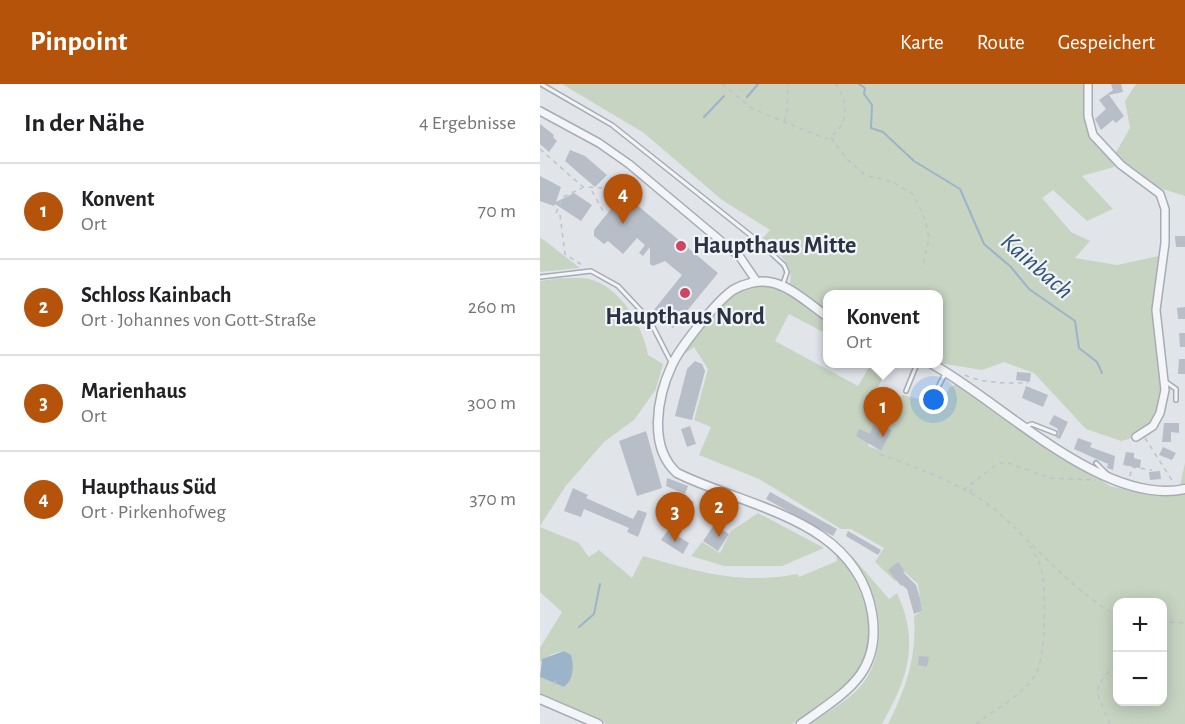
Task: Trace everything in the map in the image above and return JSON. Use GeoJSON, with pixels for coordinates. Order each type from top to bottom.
{"type":"FeatureCollection","features":[{"type":"Feature","properties":{"kind":"street"},"geometry":{"type":"LineString","coordinates":[[1088,84],[1089,125],[1099,144],[1163,199],[1165,243],[1155,310],[1164,381],[1160,413],[1153,426],[1136,437]]}},
{"type":"Feature","properties":{"kind":"street"},"geometry":{"type":"LineString","coordinates":[[540,111],[600,143],[629,164],[740,257],[756,282]]}},
{"type":"Feature","properties":{"kind":"street"},"geometry":{"type":"LineString","coordinates":[[801,724],[851,687],[866,671],[873,636],[867,594],[859,577],[837,548],[808,529],[758,503],[691,479],[669,465],[660,445],[658,422],[664,388],[672,364],[720,302],[733,290],[756,282],[782,286],[823,315]]}},
{"type":"Feature","properties":{"kind":"street"},"geometry":{"type":"LineString","coordinates":[[939,368],[1025,427],[1107,478],[1128,485],[1182,490]]}},
{"type":"Feature","properties":{"kind":"street"},"geometry":{"type":"LineString","coordinates":[[540,699],[597,724]]}},
{"type":"Feature","properties":{"kind":"lane"},"geometry":{"type":"LineString","coordinates":[[541,84],[612,125],[759,242],[784,265],[786,278],[782,286]]}},
{"type":"Feature","properties":{"kind":"lane"},"geometry":{"type":"LineString","coordinates":[[540,277],[591,272],[618,286],[649,319],[672,364]]}},
{"type":"Feature","properties":{"kind":"lane"},"geometry":{"type":"LineString","coordinates":[[906,391],[915,368]]}},
{"type":"Feature","properties":{"kind":"lane"},"geometry":{"type":"LineString","coordinates":[[936,391],[945,372]]}},
{"type":"Feature","properties":{"kind":"lane"},"geometry":{"type":"LineString","coordinates":[[1164,381],[1176,389],[1176,400]]}},
{"type":"Feature","properties":{"kind":"lane"},"geometry":{"type":"LineString","coordinates":[[1025,427],[1032,424],[1055,434]]}},
{"type":"Feature","properties":{"kind":"lane"},"geometry":{"type":"LineString","coordinates":[[1096,462],[1107,478]]}},
{"type":"Feature","properties":{"kind":"path"},"geometry":{"type":"LineString","coordinates":[[722,84],[753,108],[814,136],[826,139],[842,126],[846,106],[836,84]]}},
{"type":"Feature","properties":{"kind":"path"},"geometry":{"type":"LineString","coordinates":[[784,121],[787,113],[788,84]]}},
{"type":"Feature","properties":{"kind":"path"},"geometry":{"type":"LineString","coordinates":[[830,137],[847,159],[865,175],[893,182],[913,194],[925,219],[930,239],[922,268]]}},
{"type":"Feature","properties":{"kind":"path"},"geometry":{"type":"LineString","coordinates":[[540,149],[583,187],[591,190],[621,189]]}},
{"type":"Feature","properties":{"kind":"path"},"geometry":{"type":"LineString","coordinates":[[556,213],[563,197],[583,187]]}},
{"type":"Feature","properties":{"kind":"path"},"geometry":{"type":"LineString","coordinates":[[591,190],[603,211]]}},
{"type":"Feature","properties":{"kind":"path"},"geometry":{"type":"LineString","coordinates":[[560,215],[565,254],[591,272]]}},
{"type":"Feature","properties":{"kind":"path"},"geometry":{"type":"LineString","coordinates":[[965,375],[975,380],[997,383],[1028,383]]}},
{"type":"Feature","properties":{"kind":"path"},"geometry":{"type":"LineString","coordinates":[[1143,434],[1163,469],[1182,490]]}},
{"type":"Feature","properties":{"kind":"path"},"geometry":{"type":"LineString","coordinates":[[880,454],[963,490],[998,513],[1088,597],[1113,613]]}},
{"type":"Feature","properties":{"kind":"path"},"geometry":{"type":"LineString","coordinates":[[963,490],[996,465],[1005,462],[1058,479],[1084,481],[1107,478]]}},
{"type":"Feature","properties":{"kind":"path"},"geometry":{"type":"LineString","coordinates":[[1128,485],[1132,467],[1152,470]]}},
{"type":"Feature","properties":{"kind":"path"},"geometry":{"type":"LineString","coordinates":[[970,494],[974,483]]}},
{"type":"Feature","properties":{"kind":"path"},"geometry":{"type":"LineString","coordinates":[[976,724],[1036,674],[1044,641],[1040,565],[1028,543]]}},
{"type":"Feature","properties":{"kind":"path"},"geometry":{"type":"LineString","coordinates":[[1167,624],[1185,623]]}},
{"type":"Feature","properties":{"kind":"path"},"geometry":{"type":"LineString","coordinates":[[1110,724],[1097,694],[1100,681],[1113,667]]}},
{"type":"Feature","properties":{"kind":"path"},"geometry":{"type":"LineString","coordinates":[[554,685],[557,677]]}},
{"type":"Feature","properties":{"kind":"green space"},"geometry":{"type":"Polygon","coordinates":[[[562,84],[1088,84],[1089,125],[1121,165],[1082,176],[1113,209],[1087,221],[1053,190],[1042,198],[1071,232],[1090,241],[1075,258],[1117,265],[1163,255],[1156,295],[1165,390],[1153,426],[1136,437],[1121,441],[1086,429],[1034,373],[1004,362],[982,370],[943,364],[943,290],[823,290],[823,309],[808,296],[789,287],[791,279],[788,265],[779,254],[761,240],[770,230],[722,200],[644,133],[562,84]]]}},
{"type":"Feature","properties":{"kind":"green space"},"geometry":{"type":"Polygon","coordinates":[[[1136,84],[1185,84],[1185,196],[1160,188],[1115,154],[1130,128],[1125,101],[1136,84]]]}},
{"type":"Feature","properties":{"kind":"green space"},"geometry":{"type":"Polygon","coordinates":[[[540,238],[544,240],[580,268],[540,272],[540,238]]]}},
{"type":"Feature","properties":{"kind":"green space"},"geometry":{"type":"Polygon","coordinates":[[[560,278],[589,279],[611,290],[620,298],[635,320],[648,355],[663,364],[656,389],[634,420],[604,442],[565,487],[540,526],[540,281],[560,278]]]}},
{"type":"Feature","properties":{"kind":"green space"},"geometry":{"type":"Polygon","coordinates":[[[764,285],[784,290],[823,320],[823,332],[789,314],[775,341],[858,386],[869,368],[890,368],[867,404],[903,395],[942,405],[949,388],[959,382],[1023,425],[998,415],[1110,486],[1147,494],[1183,495],[1179,490],[1185,463],[1185,724],[888,724],[905,685],[912,659],[914,616],[922,611],[918,584],[905,572],[895,581],[875,562],[884,548],[851,529],[841,529],[759,479],[699,455],[711,427],[694,420],[708,369],[694,347],[686,353],[685,351],[710,319],[739,292],[751,287],[764,285]],[[875,423],[868,446],[881,451],[892,430],[875,423]]]}},
{"type":"Feature","properties":{"kind":"green space"},"geometry":{"type":"Polygon","coordinates":[[[758,513],[824,548],[782,566],[724,566],[691,556],[702,542],[720,553],[731,531],[758,513]]]}},
{"type":"Feature","properties":{"kind":"green space"},"geometry":{"type":"Polygon","coordinates":[[[540,527],[579,543],[589,557],[599,550],[632,578],[643,556],[702,572],[757,578],[798,574],[799,577],[837,561],[836,557],[840,556],[856,582],[867,613],[870,645],[867,660],[860,674],[847,687],[792,724],[607,724],[540,694],[540,677],[564,687],[564,651],[552,654],[540,662],[540,648],[562,612],[540,592],[540,527]]]}},
{"type":"Feature","properties":{"kind":"green space"},"geometry":{"type":"Polygon","coordinates":[[[851,555],[889,599],[897,593],[908,628],[908,660],[899,691],[882,724],[811,724],[856,691],[872,669],[876,656],[879,627],[875,600],[866,579],[851,555]]]}},
{"type":"Feature","properties":{"kind":"water"},"geometry":{"type":"Polygon","coordinates":[[[564,651],[571,655],[573,668],[570,680],[564,687],[540,677],[542,659],[564,651]]]}},
{"type":"Feature","properties":{"kind":"building"},"geometry":{"type":"Polygon","coordinates":[[[1111,84],[1121,84],[1123,92],[1109,95],[1124,116],[1116,123],[1113,120],[1101,130],[1095,119],[1106,109],[1099,100],[1113,90],[1111,84]]]}},
{"type":"Feature","properties":{"kind":"building"},"geometry":{"type":"Polygon","coordinates":[[[540,124],[554,135],[557,141],[549,152],[540,144],[540,124]]]}},
{"type":"Feature","properties":{"kind":"building"},"geometry":{"type":"Polygon","coordinates":[[[570,150],[585,156],[607,175],[595,187],[565,161],[570,150]]]}},
{"type":"Feature","properties":{"kind":"building"},"geometry":{"type":"Polygon","coordinates":[[[540,176],[561,187],[556,202],[574,193],[592,205],[581,221],[555,204],[554,206],[540,201],[540,176]]]}},
{"type":"Feature","properties":{"kind":"building"},"geometry":{"type":"Polygon","coordinates":[[[619,199],[626,199],[637,205],[718,273],[673,328],[653,311],[682,275],[665,261],[653,266],[650,264],[650,247],[643,256],[639,253],[645,245],[637,238],[623,254],[608,241],[604,244],[594,236],[594,230],[619,199]]]}},
{"type":"Feature","properties":{"kind":"building"},"geometry":{"type":"Polygon","coordinates":[[[1175,236],[1185,236],[1185,247],[1176,247],[1175,236]]]}},
{"type":"Feature","properties":{"kind":"building"},"geometry":{"type":"Polygon","coordinates":[[[1185,307],[1185,319],[1178,319],[1177,308],[1185,307]]]}},
{"type":"Feature","properties":{"kind":"building"},"geometry":{"type":"Polygon","coordinates":[[[1179,333],[1185,333],[1185,347],[1180,347],[1179,333]]]}},
{"type":"Feature","properties":{"kind":"building"},"geometry":{"type":"Polygon","coordinates":[[[1179,359],[1185,359],[1185,374],[1178,374],[1179,359]]]}},
{"type":"Feature","properties":{"kind":"building"},"geometry":{"type":"Polygon","coordinates":[[[695,361],[702,364],[705,371],[692,420],[675,416],[687,369],[695,361]]]}},
{"type":"Feature","properties":{"kind":"building"},"geometry":{"type":"Polygon","coordinates":[[[1017,372],[1031,373],[1030,382],[1016,380],[1017,372]]]}},
{"type":"Feature","properties":{"kind":"building"},"geometry":{"type":"Polygon","coordinates":[[[1026,386],[1048,395],[1043,407],[1022,398],[1026,386]]]}},
{"type":"Feature","properties":{"kind":"building"},"geometry":{"type":"Polygon","coordinates":[[[930,388],[934,394],[930,400],[926,400],[922,392],[930,388]]]}},
{"type":"Feature","properties":{"kind":"building"},"geometry":{"type":"Polygon","coordinates":[[[1054,415],[1068,422],[1060,439],[1055,437],[1059,434],[1057,428],[1049,424],[1054,415]]]}},
{"type":"Feature","properties":{"kind":"building"},"geometry":{"type":"Polygon","coordinates":[[[874,423],[892,430],[881,451],[856,436],[859,429],[870,434],[874,423]]]}},
{"type":"Feature","properties":{"kind":"building"},"geometry":{"type":"Polygon","coordinates":[[[1164,423],[1179,423],[1179,433],[1171,432],[1171,442],[1162,442],[1164,423]]]}},
{"type":"Feature","properties":{"kind":"building"},"geometry":{"type":"Polygon","coordinates":[[[690,426],[696,444],[687,447],[681,429],[690,426]]]}},
{"type":"Feature","properties":{"kind":"building"},"geometry":{"type":"Polygon","coordinates":[[[646,431],[662,488],[637,496],[619,441],[646,431]]]}},
{"type":"Feature","properties":{"kind":"building"},"geometry":{"type":"Polygon","coordinates":[[[1078,438],[1092,443],[1090,447],[1115,456],[1113,470],[1107,468],[1108,464],[1074,449],[1078,438]]]}},
{"type":"Feature","properties":{"kind":"building"},"geometry":{"type":"Polygon","coordinates":[[[1163,447],[1176,453],[1172,460],[1159,455],[1163,447]]]}},
{"type":"Feature","properties":{"kind":"building"},"geometry":{"type":"Polygon","coordinates":[[[1126,452],[1134,453],[1134,458],[1141,460],[1140,468],[1123,465],[1126,452]]]}},
{"type":"Feature","properties":{"kind":"building"},"geometry":{"type":"Polygon","coordinates":[[[1160,471],[1161,479],[1150,480],[1149,472],[1160,471]]]}},
{"type":"Feature","properties":{"kind":"building"},"geometry":{"type":"Polygon","coordinates":[[[667,478],[688,486],[685,494],[666,486],[667,478]]]}},
{"type":"Feature","properties":{"kind":"building"},"geometry":{"type":"Polygon","coordinates":[[[573,488],[588,495],[586,498],[633,519],[638,510],[647,513],[638,537],[627,532],[629,528],[584,509],[581,517],[564,511],[573,488]]]}},
{"type":"Feature","properties":{"kind":"building"},"geometry":{"type":"Polygon","coordinates":[[[770,492],[837,529],[833,536],[766,499],[770,492]]]}},
{"type":"Feature","properties":{"kind":"building"},"geometry":{"type":"Polygon","coordinates":[[[686,499],[694,502],[689,513],[681,510],[686,499]]]}},
{"type":"Feature","properties":{"kind":"building"},"geometry":{"type":"Polygon","coordinates":[[[714,525],[729,534],[718,551],[703,541],[714,525]]]}},
{"type":"Feature","properties":{"kind":"building"},"geometry":{"type":"Polygon","coordinates":[[[668,530],[689,543],[683,554],[661,540],[668,530]]]}},
{"type":"Feature","properties":{"kind":"building"},"geometry":{"type":"Polygon","coordinates":[[[848,531],[881,550],[878,555],[846,536],[848,531]]]}},
{"type":"Feature","properties":{"kind":"building"},"geometry":{"type":"Polygon","coordinates":[[[898,562],[903,572],[916,585],[922,611],[914,614],[907,589],[901,586],[888,570],[898,562]]]}},
{"type":"Feature","properties":{"kind":"building"},"geometry":{"type":"Polygon","coordinates":[[[919,656],[929,657],[927,667],[918,665],[919,656]]]}},
{"type":"Feature","properties":{"kind":"waterway"},"geometry":{"type":"LineString","coordinates":[[747,97],[758,84]]}},
{"type":"Feature","properties":{"kind":"waterway","name":"Kainbach"},"geometry":{"type":"LineString","coordinates":[[859,84],[865,88],[864,94],[872,105],[871,128],[883,132],[914,161],[960,189],[984,244],[1011,267],[1029,289],[1075,321],[1079,348],[1097,362],[1102,373]]}},
{"type":"Feature","properties":{"kind":"waterway"},"geometry":{"type":"LineString","coordinates":[[704,117],[724,96]]}},
{"type":"Feature","properties":{"kind":"waterway"},"geometry":{"type":"LineString","coordinates":[[579,627],[594,614],[600,584]]}},
{"type":"Feature","properties":{"kind":"place","name":"Haupthaus Süd"},"geometry":{"type":"Point","coordinates":[623,224]}},
{"type":"Feature","properties":{"kind":"place","name":"Haupthaus Mitte"},"geometry":{"type":"Point","coordinates":[681,246]}},
{"type":"Feature","properties":{"kind":"place","name":"Haupthaus Nord"},"geometry":{"type":"Point","coordinates":[685,293]}},
{"type":"Feature","properties":{"kind":"place","name":"Konvent"},"geometry":{"type":"Point","coordinates":[883,437]}},
{"type":"Feature","properties":{"kind":"place","name":"Schloss Kainbach"},"geometry":{"type":"Point","coordinates":[719,537]}},
{"type":"Feature","properties":{"kind":"place","name":"Marienhaus"},"geometry":{"type":"Point","coordinates":[675,542]}}]}
